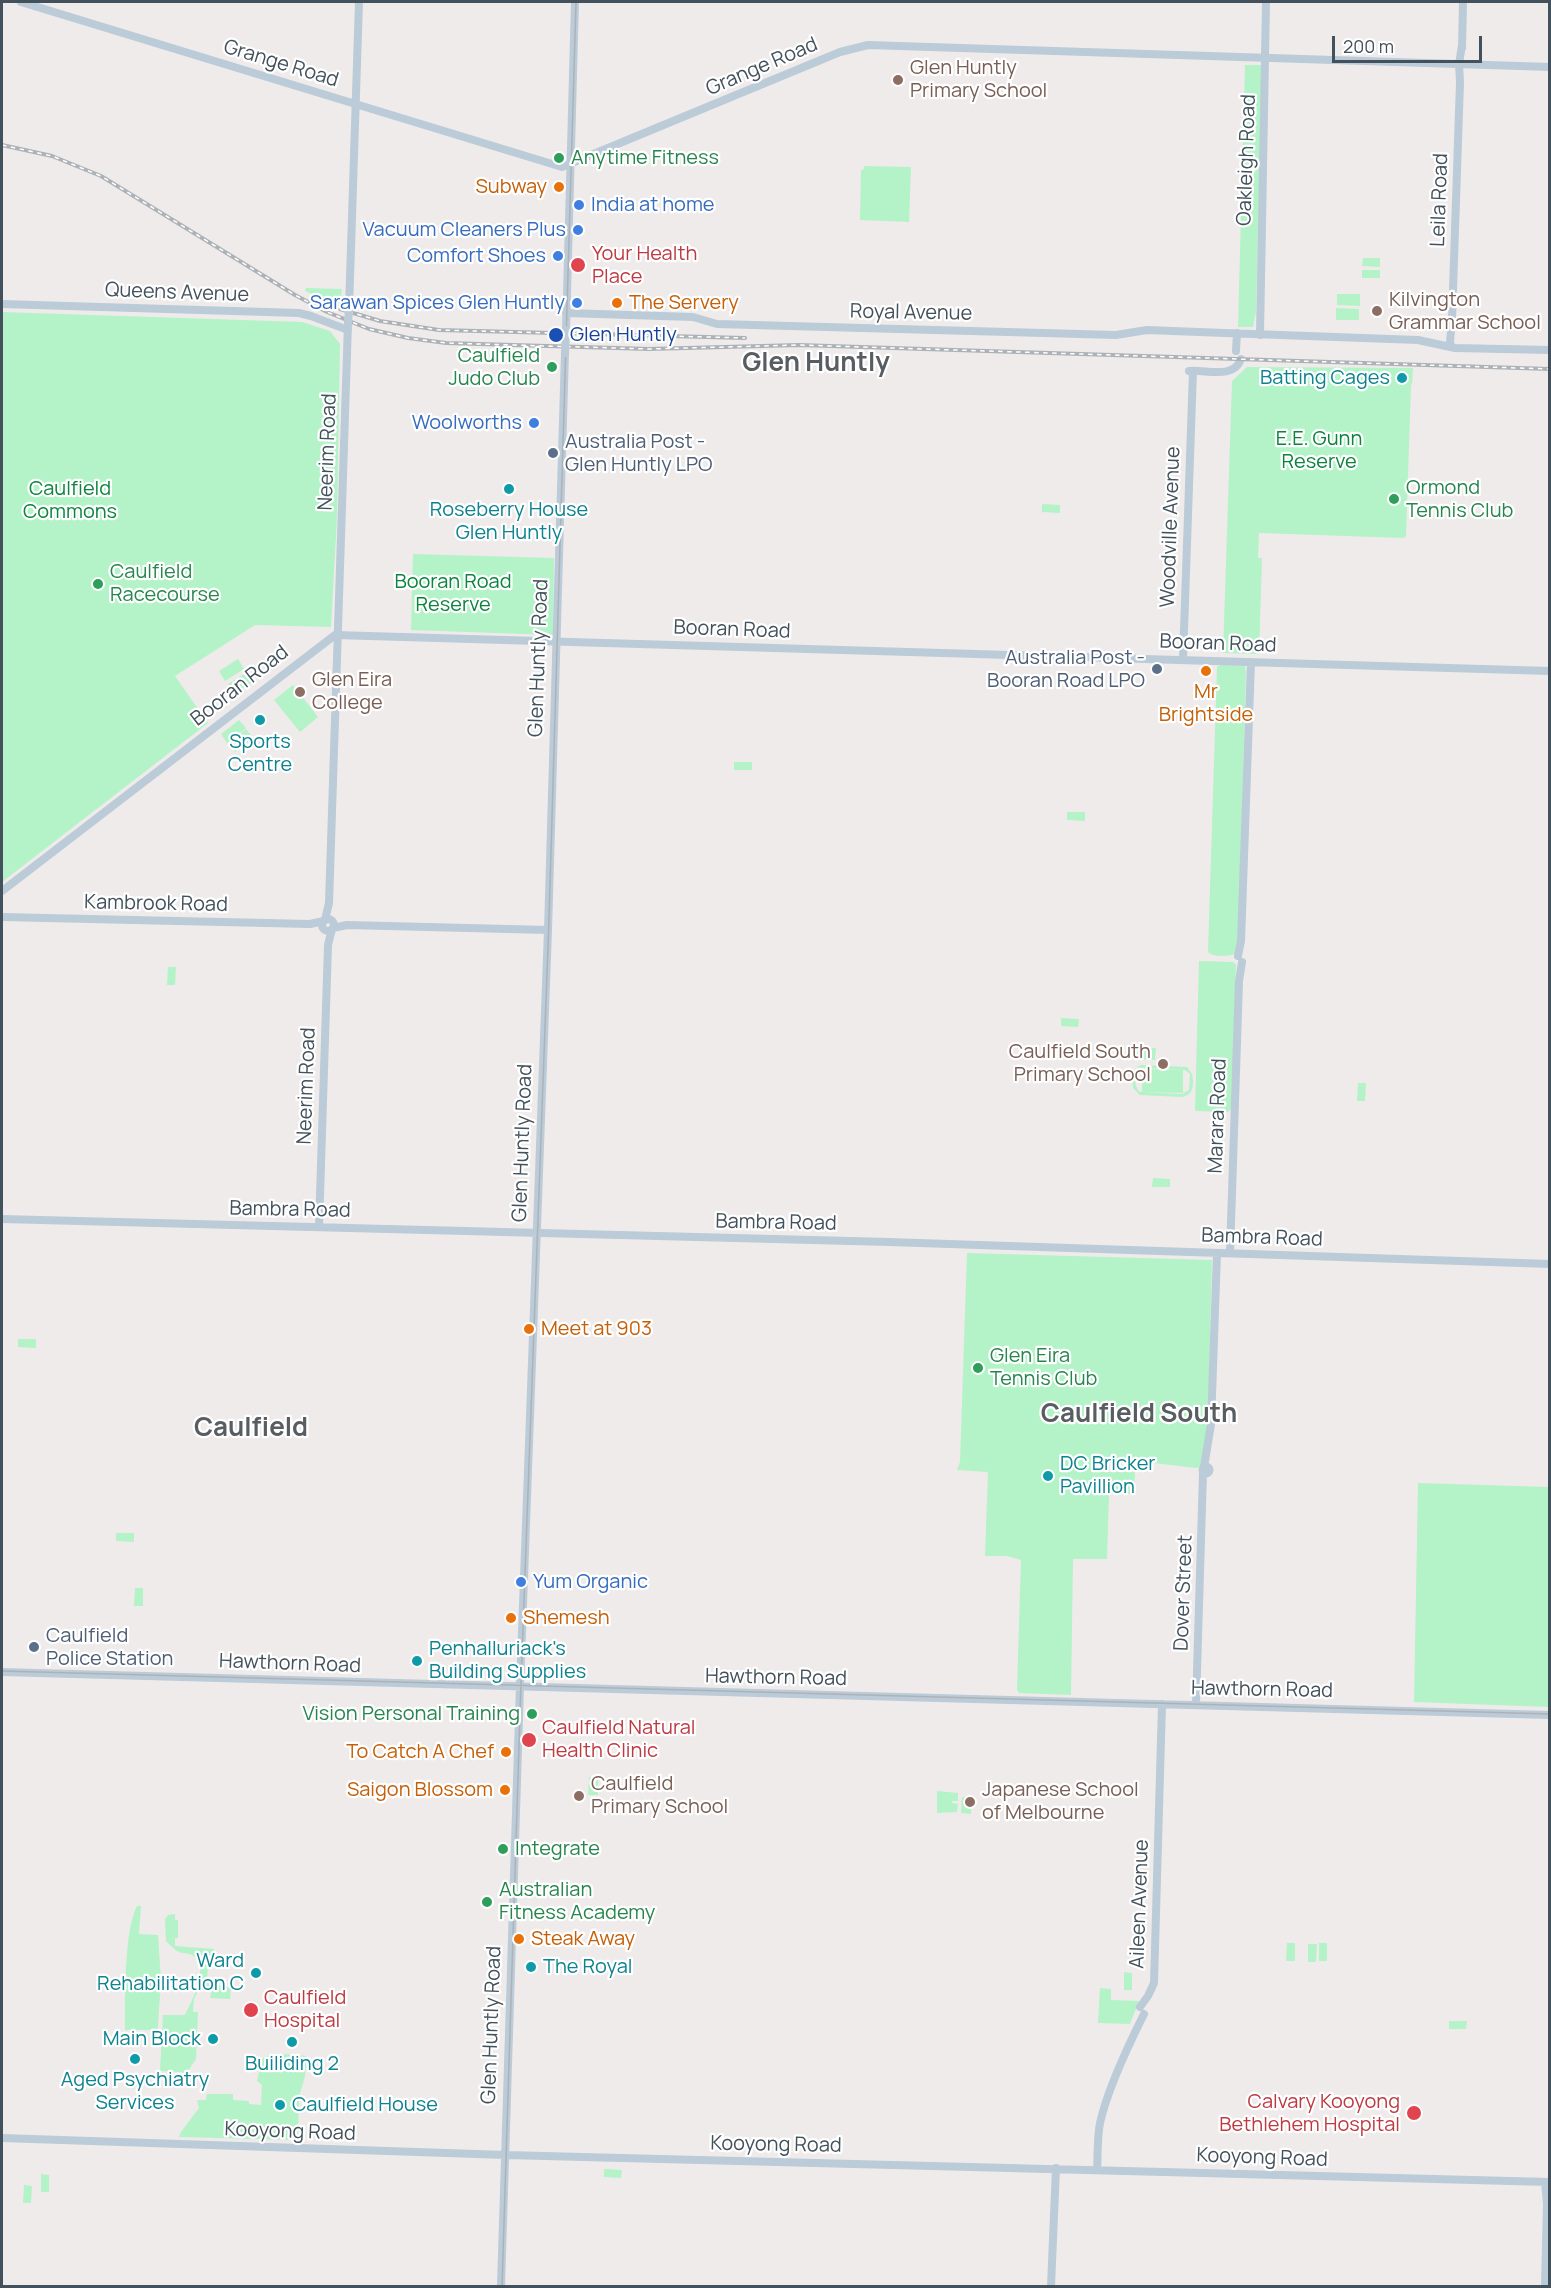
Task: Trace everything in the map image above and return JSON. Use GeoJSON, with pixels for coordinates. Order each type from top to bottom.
{"type":"FeatureCollection","features":[{"type":"Feature","properties":{"kind":"street","name":"Grange Road"},"geometry":{"type":"LineString","coordinates":[[21,2],[563,167],[858,46],[888,45],[1550,67]]}},
{"type":"Feature","properties":{"kind":"street","name":"Neerim Road"},"geometry":{"type":"LineString","coordinates":[[319,1227],[359,2]]}},
{"type":"Feature","properties":{"kind":"street","name":"Glen Huntly Road"},"geometry":{"type":"LineString","coordinates":[[501,2286],[548,930],[575,2]]}},
{"type":"Feature","properties":{"kind":"street","name":"Oakleigh Road"},"geometry":{"type":"LineString","coordinates":[[1257,335],[1266,2]]}},
{"type":"Feature","properties":{"kind":"street","name":"Leila Road"},"geometry":{"type":"LineString","coordinates":[[1452,344],[1463,2]]}},
{"type":"Feature","properties":{"kind":"street","name":"Queens Avenue"},"geometry":{"type":"LineString","coordinates":[[2,304],[294,313],[311,315],[348,326]]}},
{"type":"Feature","properties":{"kind":"street","name":"Royal Avenue"},"geometry":{"type":"LineString","coordinates":[[566,313],[693,317],[717,324],[1116,335],[1147,330],[1431,342],[1464,348],[1550,350]]}},
{"type":"Feature","properties":{"kind":"street","name":"Woodville Avenue"},"geometry":{"type":"LineString","coordinates":[[1184,659],[1191,370],[1224,371],[1233,365],[1238,355],[1239,334]]}},
{"type":"Feature","properties":{"kind":"street","name":"Booran Road"},"geometry":{"type":"LineString","coordinates":[[2,891],[330,637],[338,635],[1550,671]]}},
{"type":"Feature","properties":{"kind":"street","name":"Marara Road"},"geometry":{"type":"LineString","coordinates":[[1230,1253],[1249,662]]}},
{"type":"Feature","properties":{"kind":"street","name":"Kambrook Road"},"geometry":{"type":"LineString","coordinates":[[2,917],[548,930]]}},
{"type":"Feature","properties":{"kind":"street","name":"Bambra Road"},"geometry":{"type":"LineString","coordinates":[[2,1220],[536,1233],[1550,1264]]}},
{"type":"Feature","properties":{"kind":"street","name":"Dover Street"},"geometry":{"type":"LineString","coordinates":[[1196,1705],[1205,1483],[1211,1424],[1217,1253]]}},
{"type":"Feature","properties":{"kind":"street","name":"Hawthorn Road"},"geometry":{"type":"LineString","coordinates":[[2,1672],[1550,1715]]}},
{"type":"Feature","properties":{"kind":"street","name":"Aileen Avenue"},"geometry":{"type":"LineString","coordinates":[[1097,2170],[1102,2116],[1154,1983],[1162,1704]]}},
{"type":"Feature","properties":{"kind":"street","name":"Kooyong Road"},"geometry":{"type":"LineString","coordinates":[[2,2138],[504,2155],[1054,2168],[1548,2185]]}},
{"type":"Feature","properties":{"kind":"street"},"geometry":{"type":"LineString","coordinates":[[1051,2286],[1054,2168]]}},
{"type":"Feature","properties":{"kind":"street"},"geometry":{"type":"LineString","coordinates":[[1545,2286],[1548,2185]]}},
{"type":"Feature","properties":{"kind":"green space"},"geometry":{"type":"Polygon","coordinates":[[[1245,65],[1262,65],[1256,312],[1253,327],[1238,327],[1245,65]]]}},
{"type":"Feature","properties":{"kind":"green space"},"geometry":{"type":"Polygon","coordinates":[[[864,166],[911,167],[909,222],[860,220],[861,170],[864,166]]]}},
{"type":"Feature","properties":{"kind":"green space"},"geometry":{"type":"Polygon","coordinates":[[[1363,258],[1380,258],[1380,267],[1362,266],[1363,258]]]}},
{"type":"Feature","properties":{"kind":"green space"},"geometry":{"type":"Polygon","coordinates":[[[1362,270],[1380,270],[1380,278],[1362,278],[1362,270]]]}},
{"type":"Feature","properties":{"kind":"green space"},"geometry":{"type":"Polygon","coordinates":[[[306,288],[342,289],[340,307],[305,291],[306,288]]]}},
{"type":"Feature","properties":{"kind":"green space"},"geometry":{"type":"Polygon","coordinates":[[[1337,294],[1360,294],[1360,306],[1337,305],[1337,294]]]}},
{"type":"Feature","properties":{"kind":"green space"},"geometry":{"type":"Polygon","coordinates":[[[1336,308],[1359,309],[1359,320],[1336,320],[1336,308]]]}},
{"type":"Feature","properties":{"kind":"green space","name":"Caulfield Racecourse"},"geometry":{"type":"Polygon","coordinates":[[[2,312],[302,322],[330,331],[340,344],[337,518],[331,627],[255,625],[175,676],[208,723],[2,882],[2,312]]]}},
{"type":"Feature","properties":{"kind":"green space","name":"E.E. Gunn Reserve"},"geometry":{"type":"Polygon","coordinates":[[[1247,367],[1413,368],[1406,536],[1404,538],[1259,533],[1258,558],[1262,558],[1259,654],[1223,653],[1232,381],[1247,367]]]}},
{"type":"Feature","properties":{"kind":"green space"},"geometry":{"type":"Polygon","coordinates":[[[1042,504],[1060,505],[1060,513],[1042,512],[1042,504]]]}},
{"type":"Feature","properties":{"kind":"green space","name":"Booran Road Reserve"},"geometry":{"type":"Polygon","coordinates":[[[413,554],[554,558],[553,635],[411,630],[413,554]]]}},
{"type":"Feature","properties":{"kind":"green space"},"geometry":{"type":"Polygon","coordinates":[[[238,659],[244,669],[225,681],[219,671],[238,659]]]}},
{"type":"Feature","properties":{"kind":"green space"},"geometry":{"type":"Polygon","coordinates":[[[1220,665],[1245,666],[1246,673],[1238,951],[1236,954],[1221,956],[1208,952],[1217,667],[1220,665]]]}},
{"type":"Feature","properties":{"kind":"green space"},"geometry":{"type":"Polygon","coordinates":[[[246,673],[252,683],[234,694],[228,684],[246,673]]]}},
{"type":"Feature","properties":{"kind":"green space"},"geometry":{"type":"Polygon","coordinates":[[[293,685],[318,717],[300,732],[274,700],[293,685]]]}},
{"type":"Feature","properties":{"kind":"green space"},"geometry":{"type":"Polygon","coordinates":[[[239,720],[246,728],[227,743],[221,734],[239,720]]]}},
{"type":"Feature","properties":{"kind":"green space"},"geometry":{"type":"Polygon","coordinates":[[[246,729],[253,738],[235,752],[228,744],[246,729]]]}},
{"type":"Feature","properties":{"kind":"green space"},"geometry":{"type":"Polygon","coordinates":[[[734,762],[752,762],[752,770],[734,770],[734,762]]]}},
{"type":"Feature","properties":{"kind":"green space"},"geometry":{"type":"Polygon","coordinates":[[[1067,812],[1085,812],[1085,821],[1067,820],[1067,812]]]}},
{"type":"Feature","properties":{"kind":"green space"},"geometry":{"type":"Polygon","coordinates":[[[1199,961],[1236,964],[1232,1108],[1228,1112],[1195,1111],[1199,961]]]}},
{"type":"Feature","properties":{"kind":"green space"},"geometry":{"type":"Polygon","coordinates":[[[168,967],[176,967],[175,985],[167,985],[168,967]]]}},
{"type":"Feature","properties":{"kind":"green space"},"geometry":{"type":"Polygon","coordinates":[[[1061,1018],[1079,1019],[1078,1027],[1061,1026],[1061,1018]]]}},
{"type":"Feature","properties":{"kind":"green space"},"geometry":{"type":"Polygon","coordinates":[[[1134,1048],[1156,1048],[1155,1060],[1133,1059],[1134,1048]]]}},
{"type":"Feature","properties":{"kind":"green space"},"geometry":{"type":"Polygon","coordinates":[[[1141,1065],[1187,1067],[1193,1078],[1191,1091],[1182,1097],[1140,1095],[1133,1088],[1133,1075],[1141,1065]],[[1143,1068],[1138,1070],[1136,1085],[1140,1092],[1182,1094],[1189,1090],[1190,1074],[1185,1070],[1143,1068]]]}},
{"type":"Feature","properties":{"kind":"green space"},"geometry":{"type":"Polygon","coordinates":[[[1143,1069],[1183,1070],[1183,1093],[1142,1092],[1143,1069]]]}},
{"type":"Feature","properties":{"kind":"green space"},"geometry":{"type":"Polygon","coordinates":[[[1358,1083],[1366,1083],[1365,1101],[1357,1101],[1358,1083]]]}},
{"type":"Feature","properties":{"kind":"green space"},"geometry":{"type":"Polygon","coordinates":[[[1153,1178],[1170,1179],[1170,1187],[1152,1187],[1153,1178]]]}},
{"type":"Feature","properties":{"kind":"green space"},"geometry":{"type":"Polygon","coordinates":[[[967,1253],[1212,1260],[1208,1424],[1202,1466],[1196,1468],[1103,1457],[1094,1472],[1135,1472],[1134,1494],[1109,1494],[1107,1559],[1073,1559],[1071,1695],[1019,1693],[1017,1690],[1021,1560],[1007,1556],[985,1556],[988,1472],[957,1470],[960,1462],[967,1253]]]}},
{"type":"Feature","properties":{"kind":"green space"},"geometry":{"type":"Polygon","coordinates":[[[18,1339],[36,1339],[36,1348],[18,1347],[18,1339]]]}},
{"type":"Feature","properties":{"kind":"green space"},"geometry":{"type":"Polygon","coordinates":[[[1418,1483],[1549,1487],[1549,1707],[1414,1702],[1418,1483]]]}},
{"type":"Feature","properties":{"kind":"green space"},"geometry":{"type":"Polygon","coordinates":[[[116,1533],[134,1533],[134,1542],[116,1541],[116,1533]]]}},
{"type":"Feature","properties":{"kind":"green space"},"geometry":{"type":"Polygon","coordinates":[[[135,1588],[143,1588],[143,1606],[134,1606],[135,1588]]]}},
{"type":"Feature","properties":{"kind":"green space"},"geometry":{"type":"Polygon","coordinates":[[[589,1777],[598,1777],[598,1795],[588,1795],[589,1777]]]}},
{"type":"Feature","properties":{"kind":"green space"},"geometry":{"type":"Polygon","coordinates":[[[937,1791],[958,1793],[958,1801],[952,1801],[958,1804],[957,1812],[937,1813],[937,1791]]]}},
{"type":"Feature","properties":{"kind":"green space"},"geometry":{"type":"Polygon","coordinates":[[[962,1797],[971,1797],[971,1814],[961,1813],[962,1797]]]}},
{"type":"Feature","properties":{"kind":"green space"},"geometry":{"type":"Polygon","coordinates":[[[137,1906],[141,1906],[139,1934],[158,1935],[161,1980],[157,2040],[154,2030],[125,2030],[127,1948],[137,1906]]]}},
{"type":"Feature","properties":{"kind":"green space"},"geometry":{"type":"Polygon","coordinates":[[[175,1914],[175,1920],[178,1920],[178,1938],[175,1938],[175,1946],[214,1949],[213,1957],[205,1957],[205,1963],[208,1964],[207,1983],[231,1988],[230,1999],[210,1998],[212,1990],[201,1985],[194,1999],[193,2012],[198,2012],[196,2059],[186,2074],[160,2071],[163,2015],[185,2015],[200,1978],[199,1963],[195,1957],[177,1951],[166,1941],[165,1919],[168,1915],[175,1914]]]}},
{"type":"Feature","properties":{"kind":"green space"},"geometry":{"type":"Polygon","coordinates":[[[1287,1943],[1295,1943],[1295,1961],[1286,1961],[1287,1943]]]}},
{"type":"Feature","properties":{"kind":"green space"},"geometry":{"type":"Polygon","coordinates":[[[1319,1943],[1327,1943],[1327,1961],[1319,1961],[1319,1943]]]}},
{"type":"Feature","properties":{"kind":"green space"},"geometry":{"type":"Polygon","coordinates":[[[1308,1944],[1317,1944],[1316,1962],[1308,1962],[1308,1944]]]}},
{"type":"Feature","properties":{"kind":"green space"},"geometry":{"type":"Polygon","coordinates":[[[1124,1972],[1132,1973],[1132,1990],[1124,1990],[1124,1972]]]}},
{"type":"Feature","properties":{"kind":"green space"},"geometry":{"type":"Polygon","coordinates":[[[1100,1988],[1111,1989],[1111,2000],[1139,2001],[1130,2024],[1098,2023],[1100,1988]]]}},
{"type":"Feature","properties":{"kind":"green space"},"geometry":{"type":"Polygon","coordinates":[[[1449,2021],[1467,2021],[1466,2029],[1449,2029],[1449,2021]]]}},
{"type":"Feature","properties":{"kind":"green space"},"geometry":{"type":"Polygon","coordinates":[[[269,2055],[307,2056],[305,2076],[299,2097],[298,2137],[294,2140],[179,2137],[199,2108],[197,2100],[206,2100],[207,2094],[233,2094],[233,2100],[249,2101],[249,2104],[261,2105],[262,2085],[257,2081],[262,2059],[269,2055]]]}},
{"type":"Feature","properties":{"kind":"green space"},"geometry":{"type":"Polygon","coordinates":[[[604,2169],[622,2170],[621,2178],[604,2177],[604,2169]]]}},
{"type":"Feature","properties":{"kind":"green space"},"geometry":{"type":"Polygon","coordinates":[[[41,2174],[49,2175],[49,2192],[41,2192],[41,2174]]]}},
{"type":"Feature","properties":{"kind":"green space"},"geometry":{"type":"Polygon","coordinates":[[[24,2185],[32,2186],[31,2203],[23,2203],[24,2185]]]}},
{"type":"Feature","properties":{"kind":"tram line"},"geometry":{"type":"LineString","coordinates":[[502,2286],[549,919],[576,2]]}},
{"type":"Feature","properties":{"kind":"tram line"},"geometry":{"type":"LineString","coordinates":[[2,1671],[1550,1714]]}},
{"type":"Feature","properties":{"kind":"railway"},"geometry":{"type":"LineString","coordinates":[[2,145],[52,156],[101,176],[295,295],[327,312],[369,329],[408,338],[446,343],[649,349],[799,345],[1550,369]]}},
{"type":"Feature","properties":{"kind":"railway"},"geometry":{"type":"LineString","coordinates":[[340,309],[380,321],[439,330],[745,338]]}},
{"type":"Feature","properties":{"kind":"place","name":"Glen Huntly Primary School"},"geometry":{"type":"Point","coordinates":[898,80]}},
{"type":"Feature","properties":{"kind":"place","name":"Anytime Fitness"},"geometry":{"type":"Point","coordinates":[559,158]}},
{"type":"Feature","properties":{"kind":"place","name":"Subway"},"geometry":{"type":"Point","coordinates":[559,187]}},
{"type":"Feature","properties":{"kind":"place","name":"India at home"},"geometry":{"type":"Point","coordinates":[579,205]}},
{"type":"Feature","properties":{"kind":"place","name":"Vacuum Cleaners Plus"},"geometry":{"type":"Point","coordinates":[578,230]}},
{"type":"Feature","properties":{"kind":"place","name":"Comfort Shoes"},"geometry":{"type":"Point","coordinates":[558,256]}},
{"type":"Feature","properties":{"kind":"place","name":"Your Health Place"},"geometry":{"type":"Point","coordinates":[578,265]}},
{"type":"Feature","properties":{"kind":"place","name":"Sarawan Spices Glen Huntly"},"geometry":{"type":"Point","coordinates":[577,303]}},
{"type":"Feature","properties":{"kind":"place","name":"The Servery"},"geometry":{"type":"Point","coordinates":[617,303]}},
{"type":"Feature","properties":{"kind":"place","name":"Kilvington Grammar School"},"geometry":{"type":"Point","coordinates":[1377,311]}},
{"type":"Feature","properties":{"kind":"place","name":"Glen Huntly"},"geometry":{"type":"Point","coordinates":[556,335]}},
{"type":"Feature","properties":{"kind":"place","name":"Caulfield Judo Club"},"geometry":{"type":"Point","coordinates":[552,367]}},
{"type":"Feature","properties":{"kind":"place","name":"Batting Cages"},"geometry":{"type":"Point","coordinates":[1402,378]}},
{"type":"Feature","properties":{"kind":"place","name":"Woolworths"},"geometry":{"type":"Point","coordinates":[534,423]}},
{"type":"Feature","properties":{"kind":"place","name":"Australia Post - Glen Huntly LPO"},"geometry":{"type":"Point","coordinates":[553,453]}},
{"type":"Feature","properties":{"kind":"place","name":"Roseberry House Glen Huntly"},"geometry":{"type":"Point","coordinates":[509,489]}},
{"type":"Feature","properties":{"kind":"place","name":"Ormond Tennis Club"},"geometry":{"type":"Point","coordinates":[1394,499]}},
{"type":"Feature","properties":{"kind":"place","name":"Caulfield Racecourse"},"geometry":{"type":"Point","coordinates":[98,584]}},
{"type":"Feature","properties":{"kind":"place","name":"Australia Post - Booran Road LPO"},"geometry":{"type":"Point","coordinates":[1157,669]}},
{"type":"Feature","properties":{"kind":"place","name":"Mr Brightside"},"geometry":{"type":"Point","coordinates":[1206,671]}},
{"type":"Feature","properties":{"kind":"place","name":"Glen Eira College"},"geometry":{"type":"Point","coordinates":[300,692]}},
{"type":"Feature","properties":{"kind":"place","name":"Sports Centre"},"geometry":{"type":"Point","coordinates":[260,720]}},
{"type":"Feature","properties":{"kind":"place","name":"Caulfield South Primary School"},"geometry":{"type":"Point","coordinates":[1163,1064]}},
{"type":"Feature","properties":{"kind":"place","name":"Meet at 903"},"geometry":{"type":"Point","coordinates":[529,1329]}},
{"type":"Feature","properties":{"kind":"place","name":"Glen Eira Tennis Club"},"geometry":{"type":"Point","coordinates":[978,1368]}},
{"type":"Feature","properties":{"kind":"place","name":"DC Bricker Pavillion"},"geometry":{"type":"Point","coordinates":[1048,1476]}},
{"type":"Feature","properties":{"kind":"place","name":"Yum Organic"},"geometry":{"type":"Point","coordinates":[521,1582]}},
{"type":"Feature","properties":{"kind":"place","name":"Shemesh"},"geometry":{"type":"Point","coordinates":[511,1618]}},
{"type":"Feature","properties":{"kind":"place","name":"Caulfield Police Station"},"geometry":{"type":"Point","coordinates":[34,1647]}},
{"type":"Feature","properties":{"kind":"place","name":"Penhalluriack's Building Supplies"},"geometry":{"type":"Point","coordinates":[417,1661]}},
{"type":"Feature","properties":{"kind":"place","name":"Vision Personal Training"},"geometry":{"type":"Point","coordinates":[532,1714]}},
{"type":"Feature","properties":{"kind":"place","name":"Caulfield Natural Health Clinic"},"geometry":{"type":"Point","coordinates":[529,1740]}},
{"type":"Feature","properties":{"kind":"place","name":"To Catch A Chef"},"geometry":{"type":"Point","coordinates":[506,1752]}},
{"type":"Feature","properties":{"kind":"place","name":"Saigon Blossom"},"geometry":{"type":"Point","coordinates":[505,1790]}},
{"type":"Feature","properties":{"kind":"place","name":"Caulfield Primary School"},"geometry":{"type":"Point","coordinates":[579,1796]}},
{"type":"Feature","properties":{"kind":"place","name":"Japanese School of Melbourne"},"geometry":{"type":"Point","coordinates":[970,1802]}},
{"type":"Feature","properties":{"kind":"place","name":"Integrate"},"geometry":{"type":"Point","coordinates":[503,1849]}},
{"type":"Feature","properties":{"kind":"place","name":"Australian Fitness Academy"},"geometry":{"type":"Point","coordinates":[487,1902]}},
{"type":"Feature","properties":{"kind":"place","name":"Steak Away"},"geometry":{"type":"Point","coordinates":[519,1939]}},
{"type":"Feature","properties":{"kind":"place","name":"The Royal"},"geometry":{"type":"Point","coordinates":[531,1967]}},
{"type":"Feature","properties":{"kind":"place","name":"Ward Rehabilitation C"},"geometry":{"type":"Point","coordinates":[256,1973]}},
{"type":"Feature","properties":{"kind":"place","name":"Caulfield Hospital"},"geometry":{"type":"Point","coordinates":[251,2010]}},
{"type":"Feature","properties":{"kind":"place","name":"Main Block"},"geometry":{"type":"Point","coordinates":[213,2039]}},
{"type":"Feature","properties":{"kind":"place","name":"Builiding 2"},"geometry":{"type":"Point","coordinates":[292,2042]}},
{"type":"Feature","properties":{"kind":"place","name":"Aged Psychiatry Services"},"geometry":{"type":"Point","coordinates":[135,2059]}},
{"type":"Feature","properties":{"kind":"place","name":"Caulfield House"},"geometry":{"type":"Point","coordinates":[280,2105]}},
{"type":"Feature","properties":{"kind":"place","name":"Calvary Kooyong Bethlehem Hospital"},"geometry":{"type":"Point","coordinates":[1414,2113]}},
{"type":"Feature","properties":{"kind":"district","name":"Glen Huntly"},"geometry":{"type":"Point","coordinates":[816,364]}},
{"type":"Feature","properties":{"kind":"district","name":"Caulfield South"},"geometry":{"type":"Point","coordinates":[1139,1415]}},
{"type":"Feature","properties":{"kind":"district","name":"Caulfield"},"geometry":{"type":"Point","coordinates":[251,1429]}},
{"type":"Feature","properties":{"kind":"park label","name":"Caulfield Commons"},"geometry":{"type":"Point","coordinates":[70,500]}}]}
